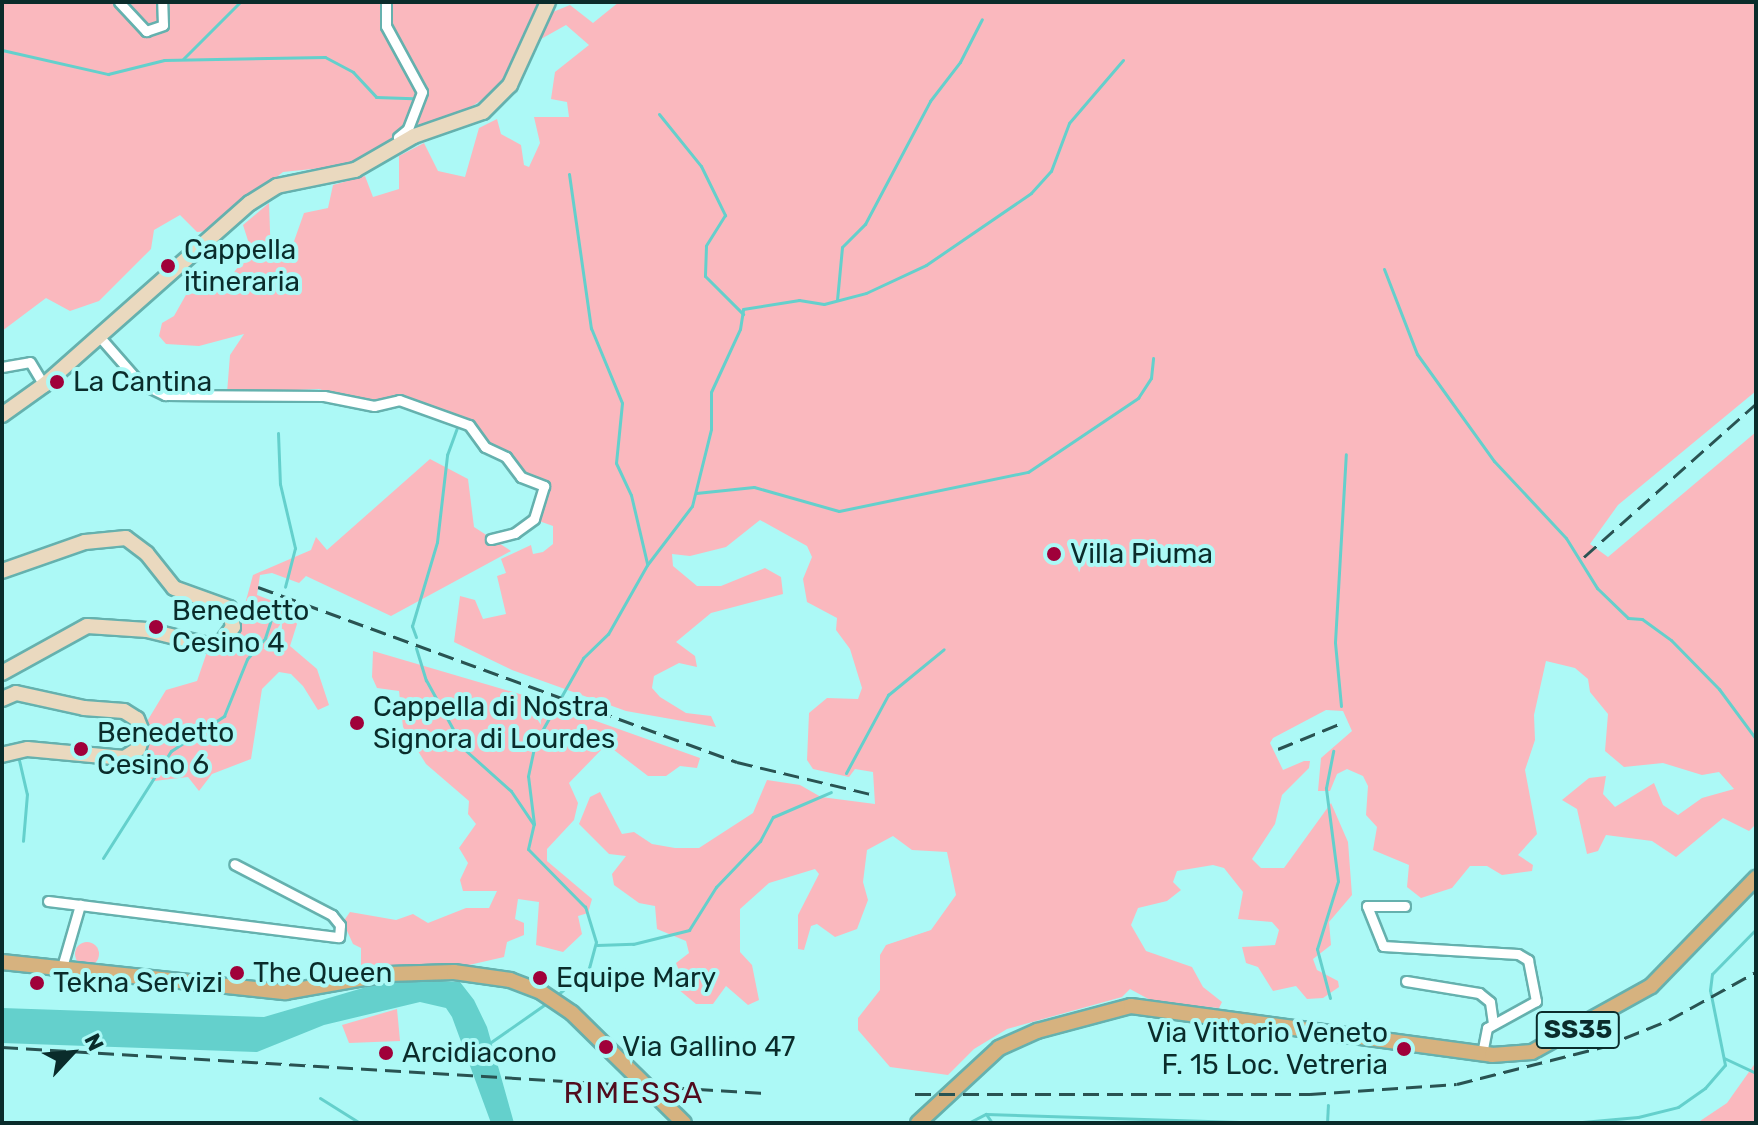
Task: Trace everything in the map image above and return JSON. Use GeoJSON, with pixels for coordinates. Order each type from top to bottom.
{"type":"FeatureCollection","features":[{"type":"Feature","properties":{"kind":"main road","name":"SS35"},"geometry":{"type":"LineString","coordinates":[[918,1123],[999,1048],[1037,1031],[1122,1008],[1482,1053],[1532,1052],[1638,995],[1684,956],[1756,878]]}},
{"type":"Feature","properties":{"kind":"main road"},"geometry":{"type":"LineString","coordinates":[[2,962],[285,992],[388,974],[454,972],[510,980],[560,1003],[684,1123]]}},
{"type":"Feature","properties":{"kind":"street"},"geometry":{"type":"LineString","coordinates":[[119,2],[146,31],[163,25],[162,2]]}},
{"type":"Feature","properties":{"kind":"street"},"geometry":{"type":"LineString","coordinates":[[374,159],[374,154],[406,133],[422,97],[386,26],[386,2]]}},
{"type":"Feature","properties":{"kind":"street"},"geometry":{"type":"LineString","coordinates":[[2,415],[44,385],[98,334],[250,203],[277,186],[355,170],[414,136],[483,112],[510,85],[548,2]]}},
{"type":"Feature","properties":{"kind":"street"},"geometry":{"type":"LineString","coordinates":[[98,334],[140,383],[165,395],[324,396],[374,406],[399,400],[469,425],[485,447],[506,457],[521,477],[544,486],[534,519],[515,533],[491,539]]}},
{"type":"Feature","properties":{"kind":"street"},"geometry":{"type":"LineString","coordinates":[[2,367],[30,362],[44,385]]}},
{"type":"Feature","properties":{"kind":"street"},"geometry":{"type":"LineString","coordinates":[[2,571],[85,542],[126,538],[147,554],[174,588],[229,608],[233,627],[222,642],[208,645],[147,630],[87,626],[2,673]]}},
{"type":"Feature","properties":{"kind":"street"},"geometry":{"type":"LineString","coordinates":[[2,699],[16,693],[84,708],[124,711],[137,719],[143,734],[138,749],[124,758],[27,749],[2,755]]}},
{"type":"Feature","properties":{"kind":"street"},"geometry":{"type":"LineString","coordinates":[[48,901],[339,937],[340,925],[332,915],[234,864]]}},
{"type":"Feature","properties":{"kind":"street"},"geometry":{"type":"LineString","coordinates":[[62,967],[80,905]]}},
{"type":"Feature","properties":{"kind":"street"},"geometry":{"type":"LineString","coordinates":[[1405,906],[1367,906],[1383,946],[1518,954],[1528,960],[1536,1001],[1493,1023]]}},
{"type":"Feature","properties":{"kind":"street"},"geometry":{"type":"LineString","coordinates":[[1406,981],[1479,993],[1490,1002],[1493,1023],[1482,1053]]}},
{"type":"Feature","properties":{"kind":"shaded area"},"geometry":{"type":"Polygon","coordinates":[[[2,2],[545,2],[503,86],[474,105],[351,165],[283,172],[208,231],[197,232],[180,215],[154,230],[151,249],[99,301],[70,311],[46,298],[2,331],[2,2]]]}},
{"type":"Feature","properties":{"kind":"shaded area"},"geometry":{"type":"Polygon","coordinates":[[[619,2],[1756,2],[1756,391],[1618,505],[1590,544],[1608,557],[1756,432],[1756,824],[1749,831],[1723,818],[1676,857],[1652,841],[1606,835],[1598,851],[1587,854],[1577,809],[1562,800],[1589,778],[1606,776],[1603,794],[1615,807],[1654,783],[1663,805],[1678,815],[1702,798],[1734,789],[1719,772],[1702,775],[1663,763],[1624,767],[1605,751],[1608,714],[1590,692],[1588,679],[1575,668],[1546,661],[1534,715],[1535,740],[1525,770],[1537,834],[1518,855],[1533,865],[1532,871],[1502,875],[1487,866],[1470,866],[1452,888],[1421,898],[1407,887],[1409,865],[1373,850],[1377,827],[1366,815],[1368,786],[1363,776],[1347,769],[1337,774],[1330,791],[1318,791],[1321,758],[1352,731],[1343,711],[1326,710],[1273,738],[1270,743],[1283,770],[1304,761],[1310,761],[1309,768],[1282,795],[1275,824],[1252,859],[1261,868],[1284,868],[1331,803],[1348,842],[1352,895],[1329,922],[1331,945],[1313,959],[1317,970],[1338,981],[1339,987],[1323,998],[1307,999],[1296,986],[1273,991],[1258,967],[1246,963],[1242,947],[1275,945],[1279,930],[1272,922],[1238,919],[1243,892],[1224,868],[1213,865],[1177,871],[1173,882],[1181,890],[1167,901],[1138,908],[1131,925],[1146,951],[1192,967],[1203,987],[1222,1002],[1219,1008],[1154,1002],[1130,989],[1122,997],[1007,1029],[974,1049],[948,1075],[890,1067],[858,1030],[858,1018],[880,990],[880,955],[886,945],[931,930],[956,895],[947,852],[912,850],[893,836],[867,850],[863,882],[868,900],[857,929],[835,937],[817,924],[811,926],[804,950],[798,949],[798,915],[819,874],[815,869],[769,883],[740,909],[740,952],[752,965],[759,1000],[748,1005],[726,986],[713,1004],[696,1004],[678,989],[682,978],[676,963],[689,953],[686,941],[657,929],[655,906],[639,903],[614,885],[612,874],[626,856],[609,854],[579,824],[590,797],[600,792],[622,834],[634,832],[652,844],[699,848],[753,813],[767,780],[800,785],[821,797],[875,804],[873,772],[855,769],[849,777],[813,769],[807,760],[809,713],[827,698],[858,699],[862,688],[850,649],[836,630],[837,618],[807,602],[803,579],[812,557],[807,546],[760,520],[726,547],[690,556],[672,554],[673,566],[697,586],[721,586],[765,568],[781,577],[783,594],[711,613],[676,642],[695,656],[697,667],[679,663],[654,676],[652,688],[660,697],[686,713],[711,716],[716,727],[626,711],[512,670],[454,642],[460,596],[475,600],[483,619],[506,614],[497,576],[506,573],[501,559],[531,545],[533,554],[543,552],[553,544],[553,526],[539,521],[547,487],[488,447],[474,427],[406,398],[366,403],[319,389],[227,393],[230,355],[244,334],[199,346],[166,344],[159,336],[162,323],[174,316],[187,293],[207,295],[222,288],[251,250],[243,225],[269,203],[271,258],[287,261],[304,213],[328,208],[333,185],[365,176],[373,197],[399,189],[399,156],[424,143],[438,171],[465,177],[479,128],[497,119],[501,134],[521,145],[524,165],[529,167],[540,143],[534,117],[569,117],[567,102],[551,99],[555,72],[589,45],[566,25],[541,39],[537,35],[548,14],[570,5],[593,23],[619,2]]]}},
{"type":"Feature","properties":{"kind":"shaded area"},"geometry":{"type":"Polygon","coordinates":[[[430,459],[468,479],[474,527],[511,551],[391,616],[306,576],[299,583],[272,573],[260,575],[257,595],[291,608],[297,624],[290,646],[317,669],[329,705],[318,710],[303,686],[291,674],[279,672],[262,689],[251,759],[212,774],[199,791],[188,777],[154,781],[128,761],[145,749],[150,736],[146,723],[166,690],[197,681],[207,652],[236,637],[253,575],[311,550],[316,537],[327,550],[430,459]]]}},
{"type":"Feature","properties":{"kind":"shaded area"},"geometry":{"type":"Polygon","coordinates":[[[373,651],[523,695],[700,758],[697,768],[680,766],[666,776],[648,776],[614,750],[602,749],[569,783],[578,803],[574,820],[547,849],[547,861],[592,899],[588,913],[578,916],[582,934],[563,952],[536,945],[539,902],[518,899],[515,919],[524,923],[524,935],[507,942],[504,957],[469,965],[361,967],[361,948],[353,944],[343,922],[350,912],[396,920],[413,914],[428,923],[466,908],[489,908],[497,891],[463,891],[460,880],[468,863],[459,848],[476,824],[468,814],[469,801],[426,764],[403,727],[399,691],[377,688],[372,677],[373,651]]]}},
{"type":"Feature","properties":{"kind":"shaded area"},"geometry":{"type":"Polygon","coordinates":[[[87,942],[95,946],[99,954],[95,962],[87,966],[79,962],[75,954],[79,946],[87,942]]]}},
{"type":"Feature","properties":{"kind":"shaded area"},"geometry":{"type":"Polygon","coordinates":[[[397,1009],[400,1041],[349,1043],[342,1025],[397,1009]]]}},
{"type":"Feature","properties":{"kind":"shaded area"},"geometry":{"type":"Polygon","coordinates":[[[1756,1062],[1756,1123],[1697,1123],[1727,1103],[1756,1062]]]}},
{"type":"Feature","properties":{"kind":"water"},"geometry":{"type":"Polygon","coordinates":[[[419,980],[460,982],[474,1000],[487,1027],[514,1123],[491,1123],[452,1017],[446,1008],[420,1002],[324,1025],[257,1052],[2,1043],[2,1008],[264,1017],[373,985],[419,980]]]}},
{"type":"Feature","properties":{"kind":"waterway"},"geometry":{"type":"LineString","coordinates":[[183,59],[240,2]]}},
{"type":"Feature","properties":{"kind":"waterway"},"geometry":{"type":"LineString","coordinates":[[837,300],[842,247],[865,224],[930,101],[960,62],[982,19]]}},
{"type":"Feature","properties":{"kind":"waterway"},"geometry":{"type":"LineString","coordinates":[[2,50],[108,74],[164,60],[325,57],[353,72],[376,97],[413,98]]}},
{"type":"Feature","properties":{"kind":"waterway"},"geometry":{"type":"LineString","coordinates":[[556,996],[589,968],[596,942],[585,907],[528,849],[534,824],[528,776],[535,743],[583,658],[608,634],[647,565],[692,506],[711,429],[711,392],[740,329],[743,309],[799,300],[824,304],[866,293],[926,265],[1031,193],[1051,171],[1069,123],[1123,60]]}},
{"type":"Feature","properties":{"kind":"waterway"},"geometry":{"type":"LineString","coordinates":[[659,114],[701,166],[725,215],[706,246],[705,276],[743,314]]}},
{"type":"Feature","properties":{"kind":"waterway"},"geometry":{"type":"LineString","coordinates":[[569,174],[591,328],[622,403],[616,463],[631,495],[647,563]]}},
{"type":"Feature","properties":{"kind":"waterway"},"geometry":{"type":"LineString","coordinates":[[1384,269],[1417,354],[1494,461],[1566,538],[1597,588],[1628,618],[1642,619],[1671,640],[1719,689],[1756,739]]}},
{"type":"Feature","properties":{"kind":"waterway"},"geometry":{"type":"LineString","coordinates":[[696,493],[754,487],[839,511],[1028,472],[1138,398],[1151,378],[1153,358]]}},
{"type":"Feature","properties":{"kind":"waterway"},"geometry":{"type":"LineString","coordinates":[[416,637],[412,626],[437,542],[447,455],[458,425]]}},
{"type":"Feature","properties":{"kind":"waterway"},"geometry":{"type":"LineString","coordinates":[[278,433],[280,484],[295,548],[285,587]]}},
{"type":"Feature","properties":{"kind":"waterway"},"geometry":{"type":"LineString","coordinates":[[1341,706],[1335,642],[1346,454]]}},
{"type":"Feature","properties":{"kind":"waterway"},"geometry":{"type":"LineString","coordinates":[[103,858],[171,751],[224,716],[247,659],[265,638],[278,598]]}},
{"type":"Feature","properties":{"kind":"waterway"},"geometry":{"type":"LineString","coordinates":[[416,648],[426,680],[464,749],[511,791],[533,824]]}},
{"type":"Feature","properties":{"kind":"waterway"},"geometry":{"type":"LineString","coordinates":[[846,773],[888,695],[944,649]]}},
{"type":"Feature","properties":{"kind":"waterway"},"geometry":{"type":"LineString","coordinates":[[1330,998],[1317,949],[1338,881],[1326,788],[1333,751]]}},
{"type":"Feature","properties":{"kind":"waterway"},"geometry":{"type":"LineString","coordinates":[[19,760],[27,794],[23,841]]}},
{"type":"Feature","properties":{"kind":"waterway"},"geometry":{"type":"LineString","coordinates":[[597,945],[633,944],[689,930],[716,887],[760,841],[773,817],[831,792]]}},
{"type":"Feature","properties":{"kind":"waterway"},"geometry":{"type":"LineString","coordinates":[[1571,1123],[1638,1117],[1678,1107],[1705,1088],[1725,1065],[1710,990],[1712,974],[1756,929]]}},
{"type":"Feature","properties":{"kind":"waterway"},"geometry":{"type":"LineString","coordinates":[[491,1042],[547,1003]]}},
{"type":"Feature","properties":{"kind":"waterway"},"geometry":{"type":"LineString","coordinates":[[1724,1058],[1756,1073]]}},
{"type":"Feature","properties":{"kind":"waterway"},"geometry":{"type":"LineString","coordinates":[[320,1098],[360,1123]]}},
{"type":"Feature","properties":{"kind":"waterway"},"geometry":{"type":"LineString","coordinates":[[1327,1123],[1328,1105]]}},
{"type":"Feature","properties":{"kind":"waterway"},"geometry":{"type":"LineString","coordinates":[[986,1114],[992,1123]]}},
{"type":"Feature","properties":{"kind":"waterway"},"geometry":{"type":"LineString","coordinates":[[968,1123],[986,1114],[1274,1123]]}},
{"type":"Feature","properties":{"kind":"railway"},"geometry":{"type":"LineString","coordinates":[[1584,557],[1756,404]]}},
{"type":"Feature","properties":{"kind":"railway"},"geometry":{"type":"LineString","coordinates":[[258,587],[737,762],[874,795]]}},
{"type":"Feature","properties":{"kind":"railway"},"geometry":{"type":"LineString","coordinates":[[1278,749],[1344,722]]}},
{"type":"Feature","properties":{"kind":"railway"},"geometry":{"type":"LineString","coordinates":[[915,1094],[1310,1094],[1457,1084],[1602,1047],[1669,1020],[1756,972]]}},
{"type":"Feature","properties":{"kind":"railway"},"geometry":{"type":"LineString","coordinates":[[2,1047],[765,1093]]}},
{"type":"Feature","properties":{"kind":"place","name":"Cappella itineraria"},"geometry":{"type":"Point","coordinates":[168,266]}},
{"type":"Feature","properties":{"kind":"place","name":"La Cantina"},"geometry":{"type":"Point","coordinates":[57,382]}},
{"type":"Feature","properties":{"kind":"place","name":"Villa Piuma"},"geometry":{"type":"Point","coordinates":[1054,554]}},
{"type":"Feature","properties":{"kind":"place","name":"Benedetto Cesino 4"},"geometry":{"type":"Point","coordinates":[156,627]}},
{"type":"Feature","properties":{"kind":"place","name":"Cappella di Nostra Signora di Lourdes"},"geometry":{"type":"Point","coordinates":[357,723]}},
{"type":"Feature","properties":{"kind":"place","name":"Benedetto Cesino 6"},"geometry":{"type":"Point","coordinates":[81,749]}},
{"type":"Feature","properties":{"kind":"place","name":"The Queen"},"geometry":{"type":"Point","coordinates":[237,973]}},
{"type":"Feature","properties":{"kind":"place","name":"Equipe Mary"},"geometry":{"type":"Point","coordinates":[540,978]}},
{"type":"Feature","properties":{"kind":"place","name":"Tekna Servizi"},"geometry":{"type":"Point","coordinates":[37,983]}},
{"type":"Feature","properties":{"kind":"place","name":"Via Gallino 47"},"geometry":{"type":"Point","coordinates":[606,1047]}},
{"type":"Feature","properties":{"kind":"place","name":"Via Vittorio Veneto F. 15 Loc. Vetreria"},"geometry":{"type":"Point","coordinates":[1404,1049]}},
{"type":"Feature","properties":{"kind":"place","name":"Arcidiacono"},"geometry":{"type":"Point","coordinates":[386,1053]}},
{"type":"Feature","properties":{"kind":"district","name":"RIMESSA"},"geometry":{"type":"Point","coordinates":[634,1093]}}]}
